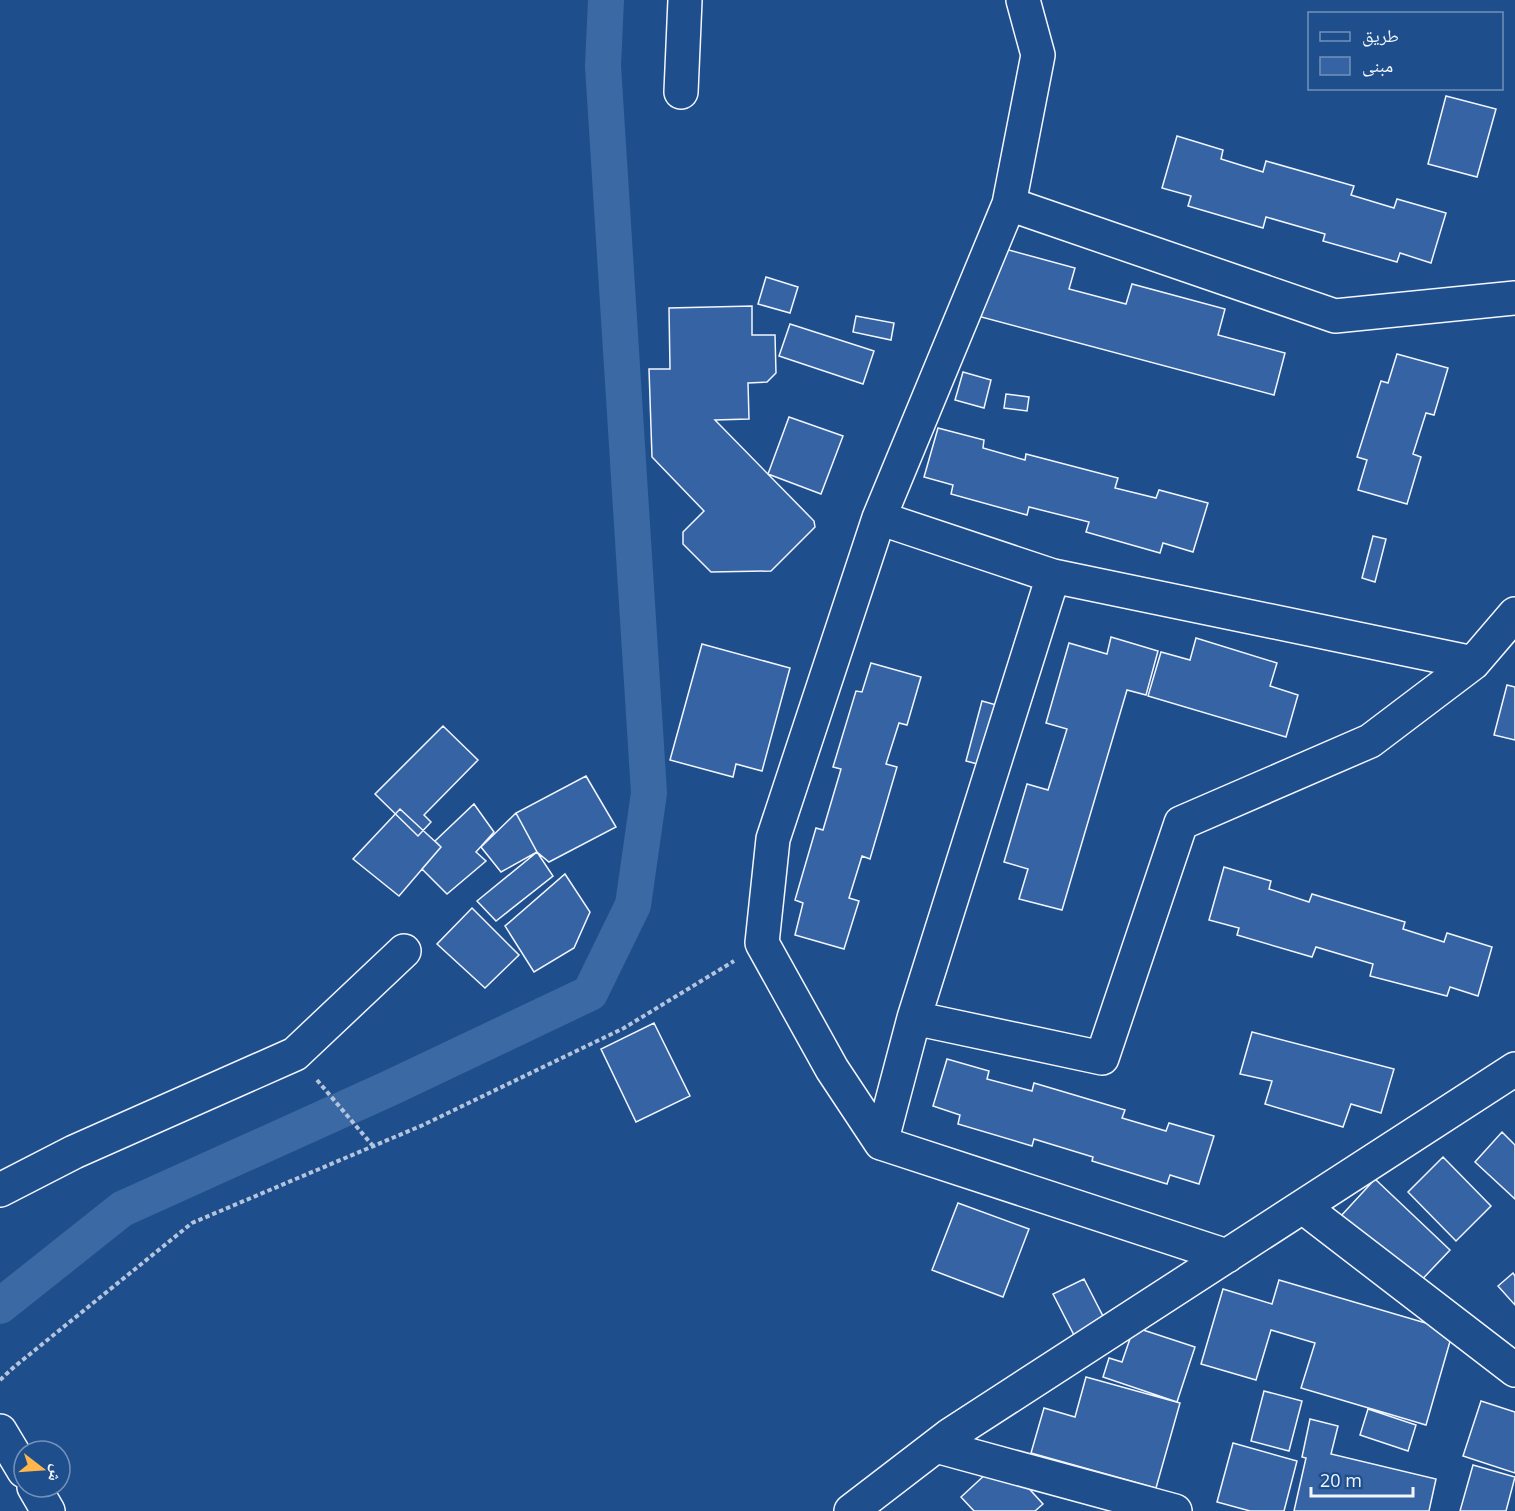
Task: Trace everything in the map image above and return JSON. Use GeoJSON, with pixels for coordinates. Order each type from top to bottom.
{"type":"FeatureCollection","features":[{"type":"Feature","properties":{"kind":"street"},"geometry":{"type":"LineString","coordinates":[[681,92],[685,0]]}},
{"type":"Feature","properties":{"kind":"street"},"geometry":{"type":"LineString","coordinates":[[1023,0],[1038,55],[1009,204],[879,518],[773,839],[762,943],[832,1069],[881,1143],[1227,1256]]}},
{"type":"Feature","properties":{"kind":"street"},"geometry":{"type":"LineString","coordinates":[[1009,204],[1335,316],[1515,298]]}},
{"type":"Feature","properties":{"kind":"street"},"geometry":{"type":"LineString","coordinates":[[879,518],[1053,576],[1473,663]]}},
{"type":"Feature","properties":{"kind":"street"},"geometry":{"type":"LineString","coordinates":[[881,1143],[914,1018],[1053,576]]}},
{"type":"Feature","properties":{"kind":"street"},"geometry":{"type":"LineString","coordinates":[[914,1018],[1102,1058],[1181,823],[1370,741],[1473,663],[1513,619]]}},
{"type":"Feature","properties":{"kind":"street"},"geometry":{"type":"LineString","coordinates":[[0,1190],[74,1152],[295,1054],[405,951]]}},
{"type":"Feature","properties":{"kind":"street"},"geometry":{"type":"LineString","coordinates":[[851,1511],[960,1428],[1515,1069]]}},
{"type":"Feature","properties":{"kind":"street"},"geometry":{"type":"LineString","coordinates":[[1303,1207],[1515,1370]]}},
{"type":"Feature","properties":{"kind":"street"},"geometry":{"type":"LineString","coordinates":[[0,1431],[12,1451]]}},
{"type":"Feature","properties":{"kind":"street"},"geometry":{"type":"LineString","coordinates":[[936,1446],[1175,1511]]}},
{"type":"Feature","properties":{"kind":"path"},"geometry":{"type":"LineString","coordinates":[[0,1380],[192,1223],[423,1125],[624,1028],[762,943]]}},
{"type":"Feature","properties":{"kind":"path"},"geometry":{"type":"LineString","coordinates":[[295,1054],[373,1146]]}},
{"type":"Feature","properties":{"kind":"building"},"geometry":{"type":"Polygon","coordinates":[[[1446,96],[1496,109],[1477,177],[1428,164],[1446,96]]]}},
{"type":"Feature","properties":{"kind":"building"},"geometry":{"type":"Polygon","coordinates":[[[1177,136],[1223,150],[1221,159],[1263,172],[1266,161],[1354,186],[1351,195],[1394,208],[1397,199],[1446,213],[1431,263],[1400,253],[1397,262],[1323,241],[1325,234],[1266,217],[1263,228],[1188,206],[1191,196],[1162,188],[1177,136]]]}},
{"type":"Feature","properties":{"kind":"building"},"geometry":{"type":"Polygon","coordinates":[[[1005,249],[1075,268],[1069,289],[1126,304],[1132,284],[1225,309],[1218,335],[1285,353],[1274,395],[959,311],[970,269],[997,276],[1005,249]]]}},
{"type":"Feature","properties":{"kind":"building"},"geometry":{"type":"Polygon","coordinates":[[[766,277],[798,287],[790,313],[758,304],[766,277]]]}},
{"type":"Feature","properties":{"kind":"building"},"geometry":{"type":"Polygon","coordinates":[[[752,306],[752,335],[775,335],[776,373],[767,382],[748,383],[749,419],[715,420],[814,521],[815,527],[771,571],[711,572],[683,544],[683,532],[704,511],[652,457],[649,369],[670,369],[669,308],[752,306]]]}},
{"type":"Feature","properties":{"kind":"building"},"geometry":{"type":"Polygon","coordinates":[[[856,316],[894,323],[891,340],[853,332],[856,316]]]}},
{"type":"Feature","properties":{"kind":"building"},"geometry":{"type":"Polygon","coordinates":[[[790,324],[874,351],[863,384],[779,356],[790,324]]]}},
{"type":"Feature","properties":{"kind":"building"},"geometry":{"type":"Polygon","coordinates":[[[1397,354],[1448,368],[1434,415],[1426,413],[1413,454],[1421,457],[1407,504],[1358,490],[1367,460],[1357,457],[1381,381],[1388,383],[1397,354]]]}},
{"type":"Feature","properties":{"kind":"building"},"geometry":{"type":"Polygon","coordinates":[[[963,372],[991,380],[984,408],[955,400],[963,372]]]}},
{"type":"Feature","properties":{"kind":"building"},"geometry":{"type":"Polygon","coordinates":[[[1006,394],[1029,397],[1027,411],[1004,408],[1006,394]]]}},
{"type":"Feature","properties":{"kind":"building"},"geometry":{"type":"Polygon","coordinates":[[[789,417],[843,436],[821,494],[768,474],[789,417]]]}},
{"type":"Feature","properties":{"kind":"building"},"geometry":{"type":"Polygon","coordinates":[[[938,428],[984,440],[983,448],[1025,460],[1026,454],[1118,478],[1115,488],[1156,498],[1159,490],[1208,503],[1193,552],[1163,543],[1160,553],[1086,532],[1089,522],[1029,507],[1027,515],[951,494],[953,485],[924,477],[938,428]]]}},
{"type":"Feature","properties":{"kind":"building"},"geometry":{"type":"Polygon","coordinates":[[[1373,536],[1386,539],[1375,582],[1362,578],[1373,536]]]}},
{"type":"Feature","properties":{"kind":"building"},"geometry":{"type":"Polygon","coordinates":[[[1111,637],[1158,651],[1146,695],[1127,690],[1062,910],[1019,899],[1028,869],[1004,862],[1027,784],[1048,790],[1067,729],[1046,723],[1069,643],[1107,654],[1111,637]]]}},
{"type":"Feature","properties":{"kind":"building"},"geometry":{"type":"Polygon","coordinates":[[[1196,638],[1277,663],[1270,686],[1298,695],[1286,737],[1148,696],[1161,652],[1190,660],[1196,638]]]}},
{"type":"Feature","properties":{"kind":"building"},"geometry":{"type":"Polygon","coordinates":[[[702,644],[790,668],[762,771],[736,764],[733,777],[670,760],[702,644]]]}},
{"type":"Feature","properties":{"kind":"building"},"geometry":{"type":"Polygon","coordinates":[[[871,663],[921,677],[907,725],[899,723],[886,764],[897,767],[870,859],[862,856],[849,898],[859,901],[844,949],[795,935],[803,903],[795,900],[816,828],[823,830],[841,769],[833,767],[856,691],[862,692],[871,663]]]}},
{"type":"Feature","properties":{"kind":"building"},"geometry":{"type":"Polygon","coordinates":[[[1507,685],[1515,687],[1515,740],[1494,735],[1507,685]]]}},
{"type":"Feature","properties":{"kind":"building"},"geometry":{"type":"Polygon","coordinates":[[[982,701],[1000,706],[985,766],[966,761],[982,701]]]}},
{"type":"Feature","properties":{"kind":"building"},"geometry":{"type":"Polygon","coordinates":[[[443,726],[478,760],[424,815],[431,822],[418,836],[375,794],[443,726]]]}},
{"type":"Feature","properties":{"kind":"building"},"geometry":{"type":"Polygon","coordinates":[[[586,776],[616,827],[549,862],[537,852],[516,813],[586,776]]]}},
{"type":"Feature","properties":{"kind":"building"},"geometry":{"type":"Polygon","coordinates":[[[474,804],[494,832],[476,852],[486,861],[447,894],[422,869],[441,847],[435,841],[474,804]]]}},
{"type":"Feature","properties":{"kind":"building"},"geometry":{"type":"Polygon","coordinates":[[[400,809],[441,847],[399,896],[353,859],[400,809]]]}},
{"type":"Feature","properties":{"kind":"building"},"geometry":{"type":"Polygon","coordinates":[[[516,813],[537,852],[501,872],[481,847],[516,813]]]}},
{"type":"Feature","properties":{"kind":"building"},"geometry":{"type":"Polygon","coordinates":[[[537,852],[553,876],[496,921],[477,901],[537,852]]]}},
{"type":"Feature","properties":{"kind":"building"},"geometry":{"type":"Polygon","coordinates":[[[1224,867],[1271,881],[1269,889],[1309,902],[1312,894],[1405,922],[1403,929],[1444,942],[1447,933],[1492,947],[1478,996],[1450,987],[1447,996],[1370,976],[1373,964],[1316,947],[1312,957],[1237,935],[1239,928],[1209,920],[1224,867]]]}},
{"type":"Feature","properties":{"kind":"building"},"geometry":{"type":"Polygon","coordinates":[[[565,874],[590,912],[574,948],[534,972],[505,926],[565,874]]]}},
{"type":"Feature","properties":{"kind":"building"},"geometry":{"type":"Polygon","coordinates":[[[472,908],[519,955],[485,988],[437,944],[472,908]]]}},
{"type":"Feature","properties":{"kind":"building"},"geometry":{"type":"Polygon","coordinates":[[[654,1023],[690,1096],[636,1122],[601,1049],[654,1023]]]}},
{"type":"Feature","properties":{"kind":"building"},"geometry":{"type":"Polygon","coordinates":[[[1252,1032],[1394,1069],[1381,1113],[1351,1104],[1343,1127],[1265,1104],[1272,1081],[1240,1074],[1252,1032]]]}},
{"type":"Feature","properties":{"kind":"building"},"geometry":{"type":"Polygon","coordinates":[[[947,1059],[989,1071],[987,1079],[1032,1091],[1034,1083],[1125,1110],[1122,1118],[1166,1131],[1169,1123],[1214,1136],[1199,1184],[1170,1175],[1167,1184],[1092,1161],[1093,1157],[1034,1139],[1032,1146],[958,1124],[960,1115],[933,1106],[947,1059]]]}},
{"type":"Feature","properties":{"kind":"building"},"geometry":{"type":"Polygon","coordinates":[[[1502,1132],[1515,1145],[1515,1199],[1475,1162],[1502,1132]]]}},
{"type":"Feature","properties":{"kind":"building"},"geometry":{"type":"Polygon","coordinates":[[[1443,1157],[1491,1206],[1456,1241],[1408,1192],[1443,1157]]]}},
{"type":"Feature","properties":{"kind":"building"},"geometry":{"type":"Polygon","coordinates":[[[1375,1179],[1450,1250],[1414,1288],[1340,1217],[1375,1179]]]}},
{"type":"Feature","properties":{"kind":"building"},"geometry":{"type":"Polygon","coordinates":[[[958,1203],[1029,1229],[1003,1297],[932,1270],[958,1203]]]}},
{"type":"Feature","properties":{"kind":"building"},"geometry":{"type":"Polygon","coordinates":[[[1513,1273],[1515,1276],[1515,1305],[1498,1286],[1513,1273]]]}},
{"type":"Feature","properties":{"kind":"building"},"geometry":{"type":"Polygon","coordinates":[[[1084,1279],[1107,1324],[1076,1339],[1053,1294],[1084,1279]]]}},
{"type":"Feature","properties":{"kind":"building"},"geometry":{"type":"Polygon","coordinates":[[[1279,1280],[1453,1331],[1426,1425],[1301,1388],[1315,1343],[1271,1330],[1256,1380],[1201,1364],[1223,1289],[1272,1304],[1279,1280]]]}},
{"type":"Feature","properties":{"kind":"building"},"geometry":{"type":"Polygon","coordinates":[[[1134,1327],[1195,1347],[1177,1402],[1103,1377],[1109,1358],[1122,1362],[1134,1327]]]}},
{"type":"Feature","properties":{"kind":"building"},"geometry":{"type":"Polygon","coordinates":[[[1086,1377],[1180,1403],[1156,1488],[1031,1453],[1044,1408],[1075,1417],[1086,1377]]]}},
{"type":"Feature","properties":{"kind":"building"},"geometry":{"type":"Polygon","coordinates":[[[1264,1391],[1302,1401],[1289,1451],[1251,1441],[1264,1391]]]}},
{"type":"Feature","properties":{"kind":"building"},"geometry":{"type":"Polygon","coordinates":[[[1481,1401],[1515,1412],[1515,1473],[1463,1456],[1481,1401]]]}},
{"type":"Feature","properties":{"kind":"building"},"geometry":{"type":"Polygon","coordinates":[[[1368,1409],[1416,1425],[1408,1451],[1360,1435],[1368,1409]]]}},
{"type":"Feature","properties":{"kind":"building"},"geometry":{"type":"Polygon","coordinates":[[[1310,1419],[1338,1426],[1331,1454],[1436,1479],[1429,1511],[1294,1511],[1306,1458],[1302,1457],[1310,1419]]]}},
{"type":"Feature","properties":{"kind":"building"},"geometry":{"type":"Polygon","coordinates":[[[1233,1443],[1297,1461],[1284,1511],[1250,1511],[1217,1502],[1233,1443]]]}},
{"type":"Feature","properties":{"kind":"building"},"geometry":{"type":"Polygon","coordinates":[[[1002,1459],[1043,1504],[1035,1511],[974,1511],[961,1497],[1002,1459]]]}},
{"type":"Feature","properties":{"kind":"building"},"geometry":{"type":"Polygon","coordinates":[[[1473,1465],[1515,1477],[1506,1511],[1460,1511],[1473,1465]]]}},
{"type":"Feature","properties":{"kind":"waterway"},"geometry":{"type":"LineString","coordinates":[[0,1306],[122,1209],[390,1088],[590,993],[633,905],[649,793],[603,66],[606,0]]}}]}
